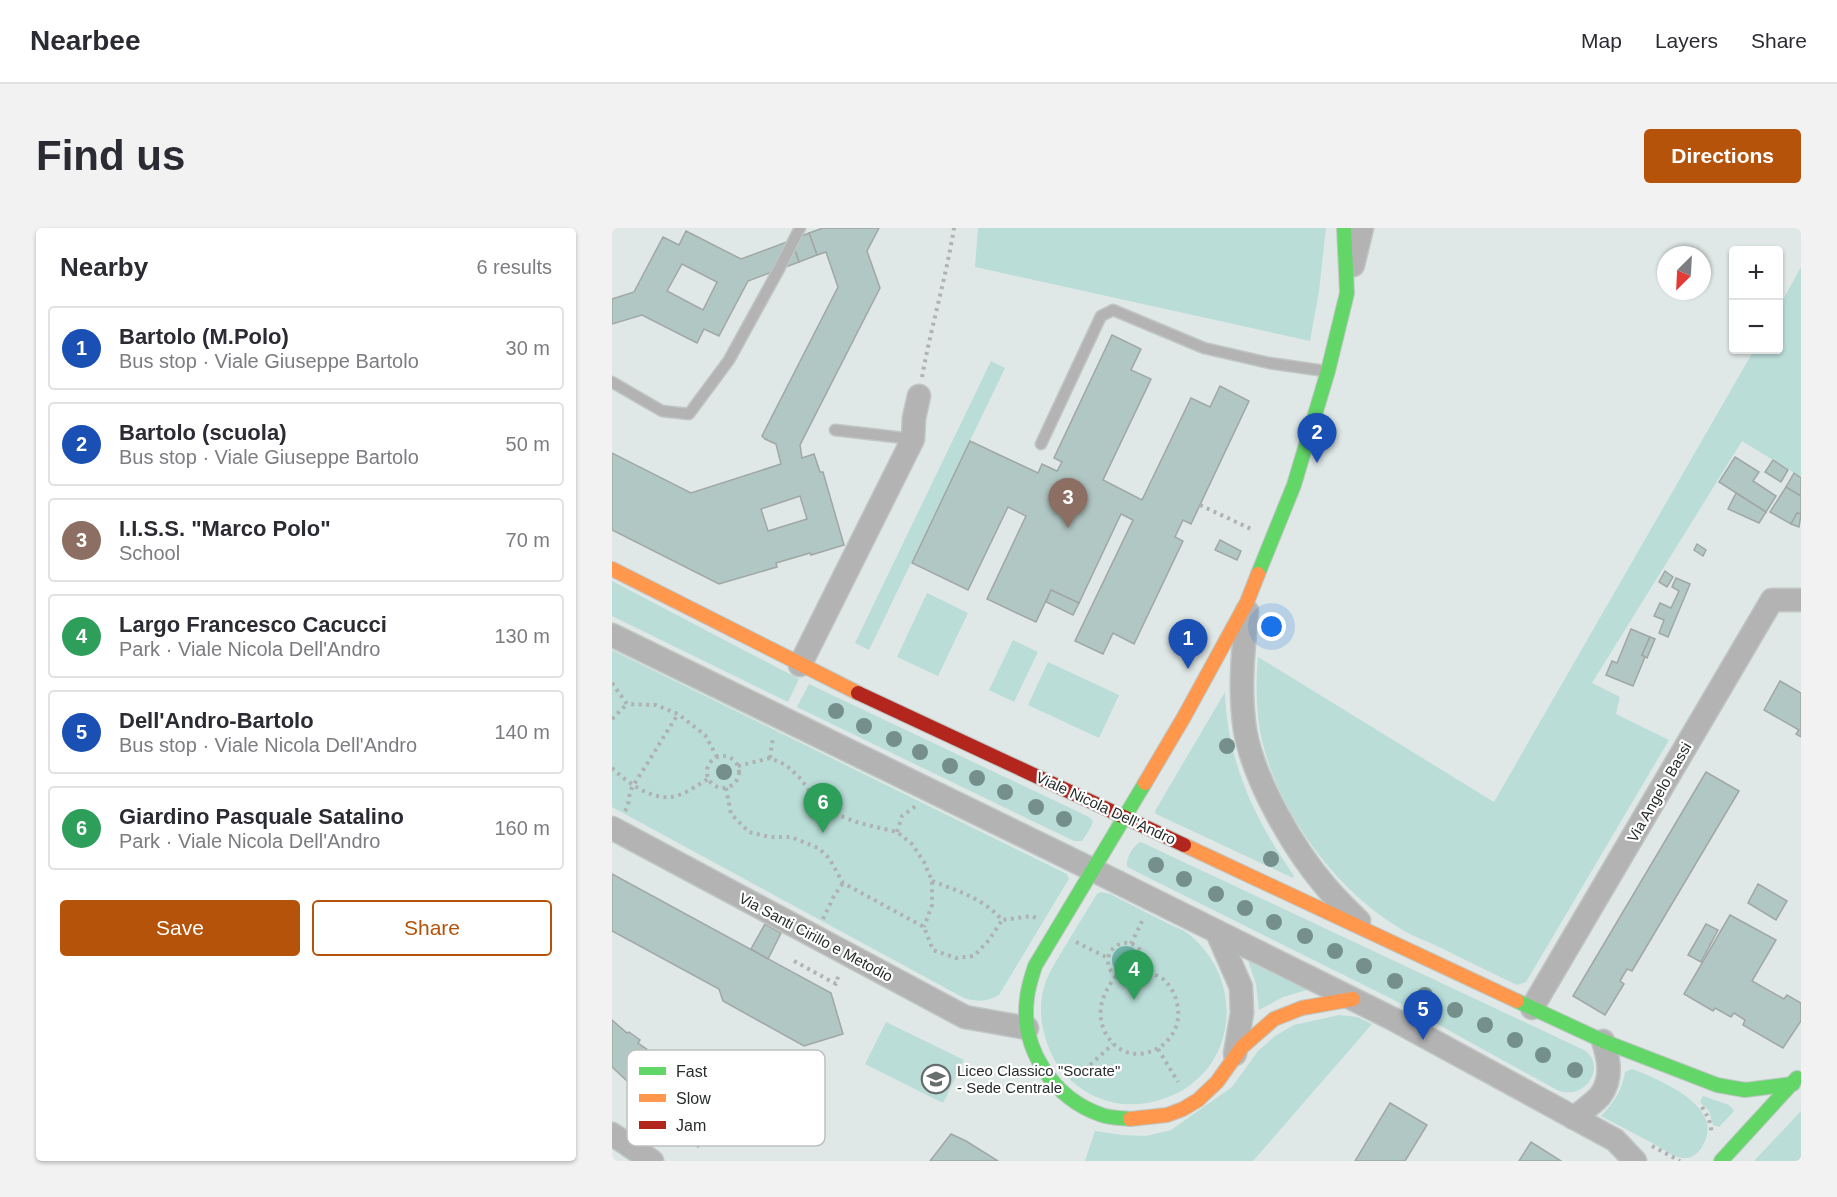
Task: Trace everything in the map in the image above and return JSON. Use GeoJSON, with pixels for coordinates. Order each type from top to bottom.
{"type":"FeatureCollection","features":[{"type":"Feature","properties":{"kind":"street"},"geometry":{"type":"LineString","coordinates":[[1344,228],[1347,292]]}},
{"type":"Feature","properties":{"kind":"street"},"geometry":{"type":"LineString","coordinates":[[1353,999],[1297,1008],[1272,1020],[1235,1054],[1221,1077],[1207,1092],[1169,1115],[1147,1119],[1127,1120],[1104,1116],[1080,1105],[1060,1091],[1045,1074],[1034,1054],[1027,1028],[1027,992],[1035,966],[1184,717],[1247,602],[1294,485],[1328,371],[1359,239],[1368,228]]}},
{"type":"Feature","properties":{"kind":"street"},"geometry":{"type":"LineString","coordinates":[[800,665],[913,417]]}},
{"type":"Feature","properties":{"kind":"street","name":"Viale Nicola Dell'Andro"},"geometry":{"type":"LineString","coordinates":[[612,569],[800,665],[1604,1041],[1717,1085],[1745,1090],[1797,1078]]}},
{"type":"Feature","properties":{"kind":"street","name":"Via Angelo Bassi"},"geometry":{"type":"LineString","coordinates":[[1532,1008],[1772,600],[1801,600]]}},
{"type":"Feature","properties":{"kind":"street"},"geometry":{"type":"LineString","coordinates":[[1247,602],[1241,677],[1246,731],[1267,797],[1297,847],[1326,887],[1366,929]]}},
{"type":"Feature","properties":{"kind":"street"},"geometry":{"type":"LineString","coordinates":[[612,635],[1353,999],[1640,1152]]}},
{"type":"Feature","properties":{"kind":"street","name":"Via Santi Cirillo e Metodio"},"geometry":{"type":"LineString","coordinates":[[617,821],[966,1017],[1027,1028]]}},
{"type":"Feature","properties":{"kind":"street"},"geometry":{"type":"LineString","coordinates":[[1217,932],[1241,987],[1242,1013],[1235,1054]]}},
{"type":"Feature","properties":{"kind":"street"},"geometry":{"type":"LineString","coordinates":[[1574,1118],[1601,1095],[1610,1073],[1604,1041]]}},
{"type":"Feature","properties":{"kind":"street"},"geometry":{"type":"LineString","coordinates":[[1721,1161],[1797,1078]]}},
{"type":"Feature","properties":{"kind":"street"},"geometry":{"type":"LineString","coordinates":[[612,1134],[627,1144]]}},
{"type":"Feature","properties":{"kind":"street"},"geometry":{"type":"LineString","coordinates":[[630,1146],[652,1161]]}},
{"type":"Feature","properties":{"kind":"lane"},"geometry":{"type":"LineString","coordinates":[[612,382],[662,411],[689,414],[734,351],[800,228]]}},
{"type":"Feature","properties":{"kind":"lane"},"geometry":{"type":"LineString","coordinates":[[1041,444],[1101,316],[1113,310],[1204,348],[1269,363],[1328,371]]}},
{"type":"Feature","properties":{"kind":"lane"},"geometry":{"type":"LineString","coordinates":[[835,430],[913,417]]}},
{"type":"Feature","properties":{"kind":"path"},"geometry":{"type":"LineString","coordinates":[[913,417],[954,228]]}},
{"type":"Feature","properties":{"kind":"path"},"geometry":{"type":"LineString","coordinates":[[1200,505],[1252,530]]}},
{"type":"Feature","properties":{"kind":"path"},"geometry":{"type":"LineString","coordinates":[[612,683],[627,704]]}},
{"type":"Feature","properties":{"kind":"path"},"geometry":{"type":"LineString","coordinates":[[612,719],[627,704],[656,705],[678,714],[705,735],[717,757]]}},
{"type":"Feature","properties":{"kind":"path"},"geometry":{"type":"LineString","coordinates":[[617,821],[628,806],[630,791],[678,714]]}},
{"type":"Feature","properties":{"kind":"path"},"geometry":{"type":"LineString","coordinates":[[770,758],[775,728]]}},
{"type":"Feature","properties":{"kind":"path"},"geometry":{"type":"LineString","coordinates":[[727,756],[738,766],[739,775],[731,787],[715,787],[706,774],[709,763],[717,757],[727,756]]}},
{"type":"Feature","properties":{"kind":"path"},"geometry":{"type":"LineString","coordinates":[[738,766],[770,758],[786,765],[801,779],[815,800],[833,813],[860,824],[897,832],[912,844],[924,862],[932,881],[932,905],[924,927]]}},
{"type":"Feature","properties":{"kind":"path"},"geometry":{"type":"LineString","coordinates":[[612,768],[650,794],[669,797],[685,792],[708,779]]}},
{"type":"Feature","properties":{"kind":"path"},"geometry":{"type":"LineString","coordinates":[[726,788],[732,814],[749,832],[770,837],[791,837],[818,848],[829,858],[843,883],[924,927],[933,950],[956,958],[974,956],[1002,920],[1032,916],[1039,919]]}},
{"type":"Feature","properties":{"kind":"path"},"geometry":{"type":"LineString","coordinates":[[897,832],[902,816],[924,800]]}},
{"type":"Feature","properties":{"kind":"path"},"geometry":{"type":"LineString","coordinates":[[932,881],[968,894],[992,909],[1002,920]]}},
{"type":"Feature","properties":{"kind":"path"},"geometry":{"type":"LineString","coordinates":[[822,922],[843,883]]}},
{"type":"Feature","properties":{"kind":"path"},"geometry":{"type":"LineString","coordinates":[[1131,944],[1147,910]]}},
{"type":"Feature","properties":{"kind":"path"},"geometry":{"type":"LineString","coordinates":[[1068,938],[1108,958]]}},
{"type":"Feature","properties":{"kind":"path"},"geometry":{"type":"LineString","coordinates":[[1119,944],[1131,944],[1137,946],[1143,956],[1142,968],[1134,977],[1116,976],[1109,968],[1108,958],[1114,947],[1119,944]]}},
{"type":"Feature","properties":{"kind":"path"},"geometry":{"type":"LineString","coordinates":[[794,961],[836,984],[841,966]]}},
{"type":"Feature","properties":{"kind":"path"},"geometry":{"type":"LineString","coordinates":[[1116,976],[1102,1000],[1100,1014],[1102,1025],[1113,1044],[1123,1051],[1135,1054],[1158,1050],[1168,1041],[1174,1031],[1179,1010],[1172,989],[1164,980],[1142,968]]}},
{"type":"Feature","properties":{"kind":"path"},"geometry":{"type":"LineString","coordinates":[[1060,1091],[1113,1044]]}},
{"type":"Feature","properties":{"kind":"path"},"geometry":{"type":"LineString","coordinates":[[1158,1050],[1192,1103]]}},
{"type":"Feature","properties":{"kind":"path"},"geometry":{"type":"LineString","coordinates":[[1698,1102],[1709,1119],[1712,1140],[1720,1131]]}},
{"type":"Feature","properties":{"kind":"path"},"geometry":{"type":"LineString","coordinates":[[1640,1152],[1680,1161]]}},
{"type":"Feature","properties":{"kind":"shaded area"},"geometry":{"type":"Polygon","coordinates":[[[978,228],[1326,228],[1319,291],[1310,341],[975,267],[978,228]]]}},
{"type":"Feature","properties":{"kind":"shaded area"},"geometry":{"type":"Polygon","coordinates":[[[1801,267],[1801,477],[1742,441],[1592,683],[1620,697],[1616,714],[1669,740],[1526,982],[1517,985],[1402,930],[1348,888],[1326,863],[1288,808],[1274,778],[1264,747],[1258,717],[1258,657],[1494,802],[1752,354],[1783,354],[1783,300],[1801,267]]]}},
{"type":"Feature","properties":{"kind":"shaded area"},"geometry":{"type":"Polygon","coordinates":[[[991,361],[1005,368],[869,650],[855,643],[991,361]]]}},
{"type":"Feature","properties":{"kind":"shaded area"},"geometry":{"type":"Polygon","coordinates":[[[612,581],[799,679],[788,702],[612,616],[612,581]]]}},
{"type":"Feature","properties":{"kind":"shaded area"},"geometry":{"type":"Polygon","coordinates":[[[927,593],[968,613],[938,676],[897,657],[927,593]]]}},
{"type":"Feature","properties":{"kind":"shaded area"},"geometry":{"type":"Polygon","coordinates":[[[1013,640],[1038,652],[1014,702],[989,690],[1013,640]]]}},
{"type":"Feature","properties":{"kind":"shaded area"},"geometry":{"type":"Polygon","coordinates":[[[612,650],[1067,874],[1069,879],[999,995],[982,1001],[964,998],[612,807],[612,650]]]}},
{"type":"Feature","properties":{"kind":"shaded area"},"geometry":{"type":"Polygon","coordinates":[[[1048,662],[1119,695],[1099,738],[1028,705],[1048,662]]]}},
{"type":"Feature","properties":{"kind":"shaded area"},"geometry":{"type":"Polygon","coordinates":[[[809,684],[1089,817],[1093,821],[1091,827],[1082,841],[1074,841],[797,707],[809,684]]]}},
{"type":"Feature","properties":{"kind":"shaded area"},"geometry":{"type":"Polygon","coordinates":[[[1225,692],[1227,718],[1237,766],[1256,812],[1294,876],[1293,878],[1156,814],[1155,811],[1225,692]]]}},
{"type":"Feature","properties":{"kind":"shaded area"},"geometry":{"type":"Polygon","coordinates":[[[1141,842],[1584,1050],[1594,1064],[1590,1080],[1576,1091],[1557,1090],[1394,1000],[1129,868],[1127,863],[1129,856],[1135,846],[1141,842]]]}},
{"type":"Feature","properties":{"kind":"shaded area"},"geometry":{"type":"Polygon","coordinates":[[[1101,892],[1110,894],[1189,934],[1210,957],[1221,980],[1226,1005],[1225,1030],[1217,1053],[1203,1074],[1182,1090],[1156,1101],[1123,1104],[1106,1101],[1090,1094],[1063,1072],[1052,1055],[1046,1038],[1041,1002],[1047,980],[1097,894],[1101,892]]]}},
{"type":"Feature","properties":{"kind":"shaded area"},"geometry":{"type":"Polygon","coordinates":[[[1126,946],[1136,950],[1140,960],[1136,970],[1126,974],[1116,970],[1112,960],[1116,950],[1126,946]]]}},
{"type":"Feature","properties":{"kind":"shaded area"},"geometry":{"type":"Polygon","coordinates":[[[1248,961],[1307,990],[1283,997],[1259,1010],[1256,984],[1248,961]]]}},
{"type":"Feature","properties":{"kind":"shaded area"},"geometry":{"type":"Polygon","coordinates":[[[1339,1015],[1357,1017],[1372,1024],[1253,1161],[1085,1161],[1095,1131],[1146,1136],[1171,1130],[1232,1087],[1258,1051],[1275,1036],[1294,1025],[1339,1015]]]}},
{"type":"Feature","properties":{"kind":"shaded area"},"geometry":{"type":"Polygon","coordinates":[[[886,1022],[964,1060],[943,1103],[865,1064],[886,1022]]]}},
{"type":"Feature","properties":{"kind":"shaded area"},"geometry":{"type":"Polygon","coordinates":[[[1632,1069],[1673,1088],[1699,1108],[1706,1119],[1708,1133],[1702,1147],[1694,1155],[1689,1158],[1676,1156],[1601,1116],[1617,1096],[1625,1072],[1632,1069]]]}},
{"type":"Feature","properties":{"kind":"shaded area"},"geometry":{"type":"Polygon","coordinates":[[[1703,1096],[1729,1105],[1734,1111],[1719,1127],[1713,1125],[1709,1111],[1700,1102],[1703,1096]]]}},
{"type":"Feature","properties":{"kind":"shaded area"},"geometry":{"type":"Polygon","coordinates":[[[1801,1111],[1801,1161],[1754,1161],[1801,1111]]]}},
{"type":"Feature","properties":{"kind":"building"},"geometry":{"type":"Polygon","coordinates":[[[823,228],[879,228],[867,251],[880,288],[800,445],[802,458],[814,454],[820,472],[823,472],[844,545],[776,563],[777,567],[719,584],[612,530],[612,453],[691,493],[781,464],[776,444],[762,436],[838,287],[826,252],[817,255],[809,233],[823,228]],[[800,496],[761,509],[768,531],[807,519],[800,496]]]}},
{"type":"Feature","properties":{"kind":"building"},"geometry":{"type":"Polygon","coordinates":[[[686,231],[741,259],[792,240],[799,262],[748,281],[719,336],[704,329],[697,343],[642,315],[612,324],[612,299],[634,292],[663,237],[679,245],[686,231]],[[682,264],[667,291],[703,310],[717,282],[682,264]]]}},
{"type":"Feature","properties":{"kind":"building"},"geometry":{"type":"Polygon","coordinates":[[[809,233],[817,255],[799,262],[792,240],[809,233]]]}},
{"type":"Feature","properties":{"kind":"building"},"geometry":{"type":"Polygon","coordinates":[[[1112,335],[1141,349],[1131,370],[1151,379],[1103,480],[1142,500],[1191,398],[1210,407],[1220,386],[1249,401],[1191,524],[1183,520],[1175,537],[1183,541],[1134,644],[1113,633],[1103,654],[1075,641],[1133,520],[1121,514],[1079,603],[1051,590],[1036,622],[987,599],[1026,516],[1008,507],[968,590],[912,563],[970,441],[1038,473],[1042,464],[1057,471],[1062,462],[1054,458],[1112,335]]]}},
{"type":"Feature","properties":{"kind":"building"},"geometry":{"type":"Polygon","coordinates":[[[1735,457],[1759,472],[1753,481],[1776,496],[1766,512],[1719,482],[1735,457]]]}},
{"type":"Feature","properties":{"kind":"building"},"geometry":{"type":"Polygon","coordinates":[[[1773,460],[1788,470],[1781,482],[1765,472],[1773,460]]]}},
{"type":"Feature","properties":{"kind":"building"},"geometry":{"type":"Polygon","coordinates":[[[1794,473],[1801,478],[1801,496],[1786,487],[1794,473]]]}},
{"type":"Feature","properties":{"kind":"building"},"geometry":{"type":"Polygon","coordinates":[[[1786,487],[1801,496],[1801,514],[1797,513],[1791,524],[1770,512],[1786,487]]]}},
{"type":"Feature","properties":{"kind":"building"},"geometry":{"type":"Polygon","coordinates":[[[1736,493],[1766,512],[1759,523],[1728,509],[1736,493]]]}},
{"type":"Feature","properties":{"kind":"building"},"geometry":{"type":"Polygon","coordinates":[[[1797,513],[1801,514],[1799,527],[1791,524],[1797,513]]]}},
{"type":"Feature","properties":{"kind":"building"},"geometry":{"type":"Polygon","coordinates":[[[1220,540],[1241,551],[1237,560],[1215,550],[1220,540]]]}},
{"type":"Feature","properties":{"kind":"building"},"geometry":{"type":"Polygon","coordinates":[[[1697,544],[1706,550],[1703,556],[1694,550],[1697,544]]]}},
{"type":"Feature","properties":{"kind":"building"},"geometry":{"type":"Polygon","coordinates":[[[1665,571],[1673,577],[1667,587],[1659,582],[1665,571]]]}},
{"type":"Feature","properties":{"kind":"building"},"geometry":{"type":"Polygon","coordinates":[[[1676,578],[1690,584],[1668,637],[1659,633],[1664,620],[1654,616],[1660,603],[1671,608],[1679,591],[1672,587],[1676,578]]]}},
{"type":"Feature","properties":{"kind":"building"},"geometry":{"type":"Polygon","coordinates":[[[1051,590],[1079,603],[1073,615],[1046,602],[1051,590]]]}},
{"type":"Feature","properties":{"kind":"building"},"geometry":{"type":"Polygon","coordinates":[[[1631,629],[1650,637],[1642,655],[1645,657],[1633,686],[1606,675],[1612,661],[1617,663],[1631,629]]]}},
{"type":"Feature","properties":{"kind":"building"},"geometry":{"type":"Polygon","coordinates":[[[1650,637],[1655,639],[1647,658],[1642,655],[1650,637]]]}},
{"type":"Feature","properties":{"kind":"building"},"geometry":{"type":"Polygon","coordinates":[[[1780,681],[1801,693],[1801,737],[1796,734],[1799,730],[1764,710],[1780,681]]]}},
{"type":"Feature","properties":{"kind":"building"},"geometry":{"type":"Polygon","coordinates":[[[1706,772],[1739,791],[1632,971],[1627,969],[1620,981],[1624,984],[1605,1015],[1573,996],[1706,772]]]}},
{"type":"Feature","properties":{"kind":"building"},"geometry":{"type":"Polygon","coordinates":[[[612,874],[831,993],[843,1034],[804,1046],[723,1001],[719,989],[612,931],[612,874]]]}},
{"type":"Feature","properties":{"kind":"building"},"geometry":{"type":"Polygon","coordinates":[[[1758,884],[1787,901],[1776,920],[1748,903],[1758,884]]]}},
{"type":"Feature","properties":{"kind":"building"},"geometry":{"type":"Polygon","coordinates":[[[1730,915],[1776,940],[1752,981],[1784,999],[1787,995],[1801,1003],[1801,1021],[1783,1048],[1743,1025],[1745,1020],[1734,1013],[1731,1017],[1715,1008],[1713,1011],[1684,994],[1730,915]]]}},
{"type":"Feature","properties":{"kind":"building"},"geometry":{"type":"Polygon","coordinates":[[[765,924],[781,933],[768,959],[751,949],[765,924]]]}},
{"type":"Feature","properties":{"kind":"building"},"geometry":{"type":"Polygon","coordinates":[[[1706,924],[1718,930],[1701,962],[1688,955],[1706,924]]]}},
{"type":"Feature","properties":{"kind":"building"},"geometry":{"type":"Polygon","coordinates":[[[612,1020],[627,1033],[629,1032],[640,1040],[638,1043],[648,1050],[627,1050],[627,1081],[612,1067],[612,1020]]]}},
{"type":"Feature","properties":{"kind":"building"},"geometry":{"type":"Polygon","coordinates":[[[1390,1103],[1427,1125],[1405,1161],[1355,1161],[1390,1103]]]}},
{"type":"Feature","properties":{"kind":"building"},"geometry":{"type":"Polygon","coordinates":[[[951,1134],[966,1141],[998,1161],[930,1161],[951,1134]]]}},
{"type":"Feature","properties":{"kind":"building"},"geometry":{"type":"Polygon","coordinates":[[[1531,1142],[1561,1161],[1519,1161],[1531,1142]]]}},
{"type":"Feature","properties":{"kind":"traffic: fast"},"geometry":{"type":"LineString","coordinates":[[1258,574],[1294,485],[1328,371],[1347,293],[1344,228]]}},
{"type":"Feature","properties":{"kind":"traffic: fast"},"geometry":{"type":"LineString","coordinates":[[1130,1119],[1105,1116],[1085,1107],[1055,1084],[1035,1053],[1026,1017],[1029,986],[1035,966],[1145,783]]}},
{"type":"Feature","properties":{"kind":"traffic: fast"},"geometry":{"type":"LineString","coordinates":[[1517,1001],[1603,1041],[1717,1085],[1745,1090],[1793,1084]]}},
{"type":"Feature","properties":{"kind":"traffic: fast"},"geometry":{"type":"LineString","coordinates":[[1721,1161],[1797,1078]]}},
{"type":"Feature","properties":{"kind":"traffic: slow"},"geometry":{"type":"LineString","coordinates":[[612,569],[858,693]]}},
{"type":"Feature","properties":{"kind":"traffic: slow"},"geometry":{"type":"LineString","coordinates":[[1145,783],[1247,602],[1258,574]]}},
{"type":"Feature","properties":{"kind":"traffic: slow"},"geometry":{"type":"LineString","coordinates":[[1184,845],[1517,1001]]}},
{"type":"Feature","properties":{"kind":"traffic: slow"},"geometry":{"type":"LineString","coordinates":[[1130,1119],[1167,1115],[1198,1100],[1217,1082],[1242,1047],[1274,1019],[1302,1008],[1353,999]]}},
{"type":"Feature","properties":{"kind":"traffic: jam"},"geometry":{"type":"LineString","coordinates":[[858,693],[1184,845]]}},
{"type":"Feature","properties":{"kind":"place","name":"Bartolo (scuola)"},"geometry":{"type":"Point","coordinates":[1317,463]}},
{"type":"Feature","properties":{"kind":"place","name":"I.I.S.S. \"Marco Polo\""},"geometry":{"type":"Point","coordinates":[1068,528]}},
{"type":"Feature","properties":{"kind":"place","name":"Bartolo (M.Polo)"},"geometry":{"type":"Point","coordinates":[1188,669]}},
{"type":"Feature","properties":{"kind":"place","name":"Giardino Pasquale Satalino"},"geometry":{"type":"Point","coordinates":[823,833]}},
{"type":"Feature","properties":{"kind":"place","name":"Largo Francesco Cacucci"},"geometry":{"type":"Point","coordinates":[1134,1000]}},
{"type":"Feature","properties":{"kind":"place","name":"Dell'Andro-Bartolo"},"geometry":{"type":"Point","coordinates":[1423,1040]}},
{"type":"Feature","properties":{"kind":"place","name":"Liceo Classico \"Socrate\" - Sede Centrale"},"geometry":{"type":"Point","coordinates":[936,1079]}}]}
